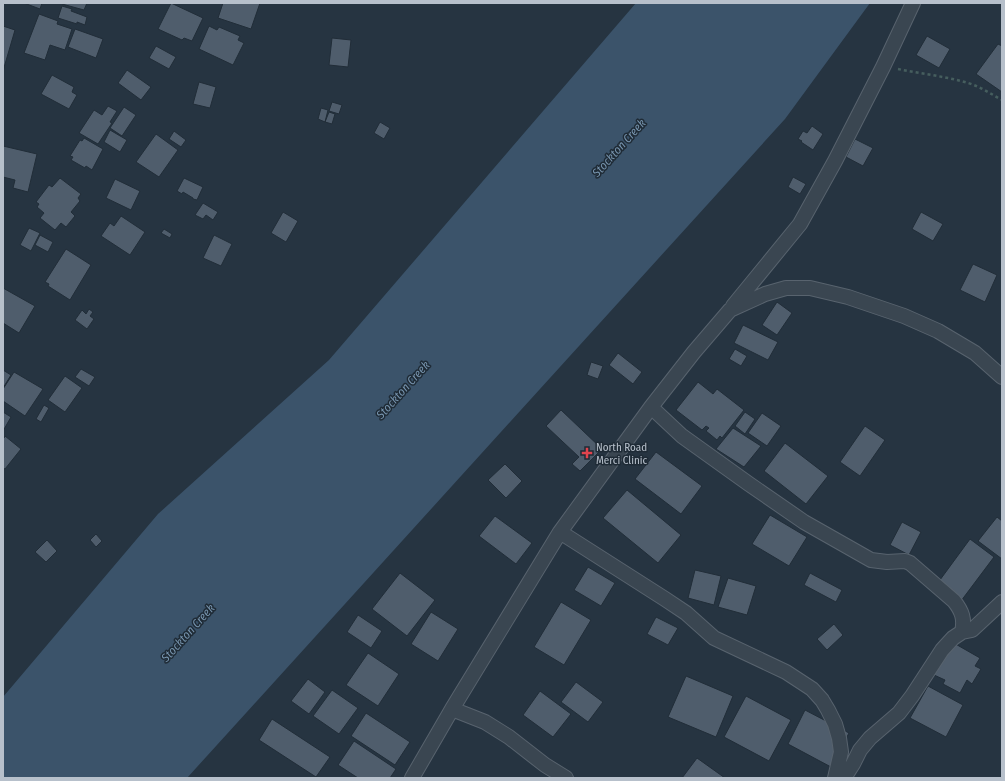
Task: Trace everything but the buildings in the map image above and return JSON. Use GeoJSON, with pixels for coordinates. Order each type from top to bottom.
{"type":"FeatureCollection","features":[{"type":"Feature","properties":{"kind":"street"},"geometry":{"type":"LineString","coordinates":[[412,778],[452,709],[560,532],[651,407],[694,352],[800,224],[835,161],[913,3]]}},
{"type":"Feature","properties":{"kind":"street"},"geometry":{"type":"LineString","coordinates":[[730,310],[765,294],[786,288],[810,288],[848,297],[904,316],[938,331],[975,353],[1002,378]]}},
{"type":"Feature","properties":{"kind":"street"},"geometry":{"type":"LineString","coordinates":[[651,407],[682,436],[804,522],[871,560],[887,562],[905,561],[910,563],[960,608],[964,622],[962,632]]}},
{"type":"Feature","properties":{"kind":"street"},"geometry":{"type":"LineString","coordinates":[[560,532],[665,599],[686,614],[714,638],[786,672],[812,689],[822,700],[828,710],[835,724],[839,738],[841,752],[835,778]]}},
{"type":"Feature","properties":{"kind":"street"},"geometry":{"type":"LineString","coordinates":[[844,778],[860,750],[870,738],[899,713],[925,678],[942,650],[953,638],[962,632],[972,630],[1002,602]]}},
{"type":"Feature","properties":{"kind":"street"},"geometry":{"type":"LineString","coordinates":[[452,709],[484,722],[566,778]]}},
{"type":"Feature","properties":{"kind":"path"},"geometry":{"type":"LineString","coordinates":[[883,66],[970,84],[987,91],[1002,100]]}},
{"type":"Feature","properties":{"kind":"water","name":"Stockton Creek"},"geometry":{"type":"Polygon","coordinates":[[[636,3],[870,3],[785,119],[187,778],[3,778],[3,697],[158,514],[329,360],[636,3]]]}},
{"type":"Feature","properties":{"kind":"place","name":"North Road Merci Clinic"},"geometry":{"type":"Point","coordinates":[587,453]}}]}
